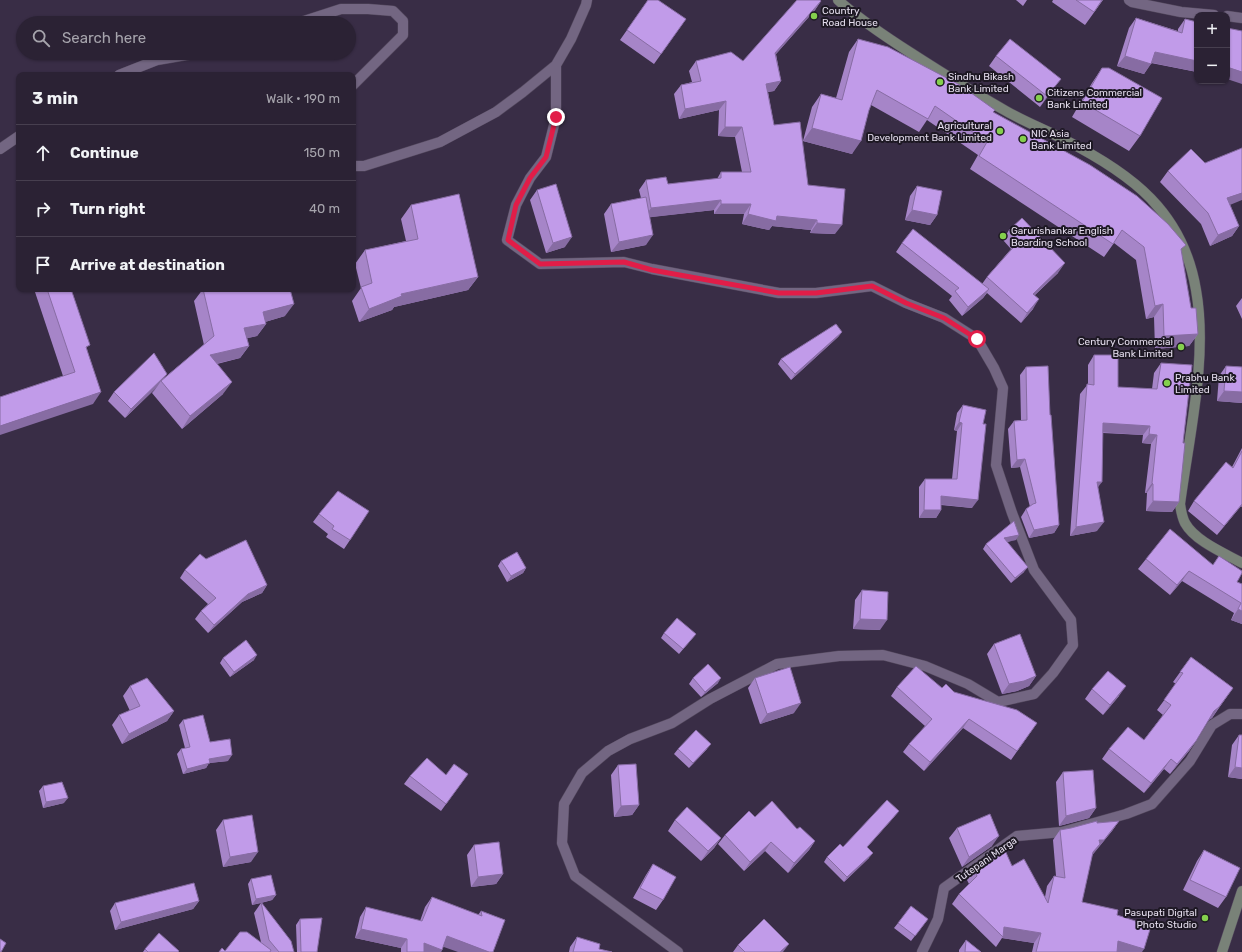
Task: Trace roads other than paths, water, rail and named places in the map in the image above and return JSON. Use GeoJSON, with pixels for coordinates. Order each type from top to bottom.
{"type":"FeatureCollection","features":[{"type":"Feature","properties":{"kind":"main road"},"geometry":{"type":"LineString","coordinates":[[838,0],[880,32],[948,77],[1008,112],[1099,159],[1132,181],[1158,204],[1176,229],[1188,256],[1196,290],[1200,332],[1197,392],[1180,504],[1182,516],[1186,524],[1193,532],[1204,541],[1242,562]]}},
{"type":"Feature","properties":{"kind":"main road"},"geometry":{"type":"LineString","coordinates":[[1222,952],[1242,891]]}},
{"type":"Feature","properties":{"kind":"street"},"geometry":{"type":"LineString","coordinates":[[356,166],[364,166],[440,142],[496,112],[556,65],[571,39],[587,0]]}},
{"type":"Feature","properties":{"kind":"street"},"geometry":{"type":"LineString","coordinates":[[1129,0],[1132,2],[1181,12],[1194,13]]}},
{"type":"Feature","properties":{"kind":"street"},"geometry":{"type":"LineString","coordinates":[[321,16],[341,10],[368,9],[393,11],[403,20],[403,35],[356,82]]}},
{"type":"Feature","properties":{"kind":"street"},"geometry":{"type":"LineString","coordinates":[[1230,16],[1242,18]]}},
{"type":"Feature","properties":{"kind":"street"},"geometry":{"type":"LineString","coordinates":[[127,72],[157,60]]}},
{"type":"Feature","properties":{"kind":"street"},"geometry":{"type":"LineString","coordinates":[[556,65],[556,117],[546,157],[530,178],[516,205],[508,240],[540,264],[624,262],[652,270],[779,293],[816,293],[872,286],[906,303],[944,318],[977,339],[994,368],[1003,388],[996,465],[1012,513],[1034,570],[1072,620],[1073,644],[1053,673],[1034,694],[998,702],[968,684],[925,666],[883,655],[839,656],[776,664],[710,699],[672,722],[630,739],[608,751],[582,773],[564,804],[562,843],[575,876],[678,952]]}},
{"type":"Feature","properties":{"kind":"street"},"geometry":{"type":"LineString","coordinates":[[0,149],[16,138]]}},
{"type":"Feature","properties":{"kind":"street","name":"Tutepani Marga"},"geometry":{"type":"LineString","coordinates":[[922,952],[938,919],[944,888],[1018,836],[1062,832],[1126,814],[1152,804],[1190,761],[1212,725],[1230,714],[1242,714]]}},
{"type":"Feature","properties":{"kind":"place","name":"Country Road House"},"geometry":{"type":"Point","coordinates":[814,16]}},
{"type":"Feature","properties":{"kind":"place","name":"Sindhu Bikash Bank Limited"},"geometry":{"type":"Point","coordinates":[940,82]}},
{"type":"Feature","properties":{"kind":"place","name":"Citizens Commercial Bank Limited"},"geometry":{"type":"Point","coordinates":[1039,98]}},
{"type":"Feature","properties":{"kind":"place","name":"Agricultural Development Bank Limited"},"geometry":{"type":"Point","coordinates":[1000,131]}},
{"type":"Feature","properties":{"kind":"place","name":"NIC Asia Bank Limited"},"geometry":{"type":"Point","coordinates":[1023,139]}},
{"type":"Feature","properties":{"kind":"place","name":"Garurishankar English Boarding School"},"geometry":{"type":"Point","coordinates":[1003,236]}},
{"type":"Feature","properties":{"kind":"place","name":"Century Commercial Bank Limited"},"geometry":{"type":"Point","coordinates":[1181,347]}},
{"type":"Feature","properties":{"kind":"place","name":"Prabhu Bank Limited"},"geometry":{"type":"Point","coordinates":[1167,383]}},
{"type":"Feature","properties":{"kind":"place","name":"Pasupati Digital Photo Studio"},"geometry":{"type":"Point","coordinates":[1205,918]}}]}
